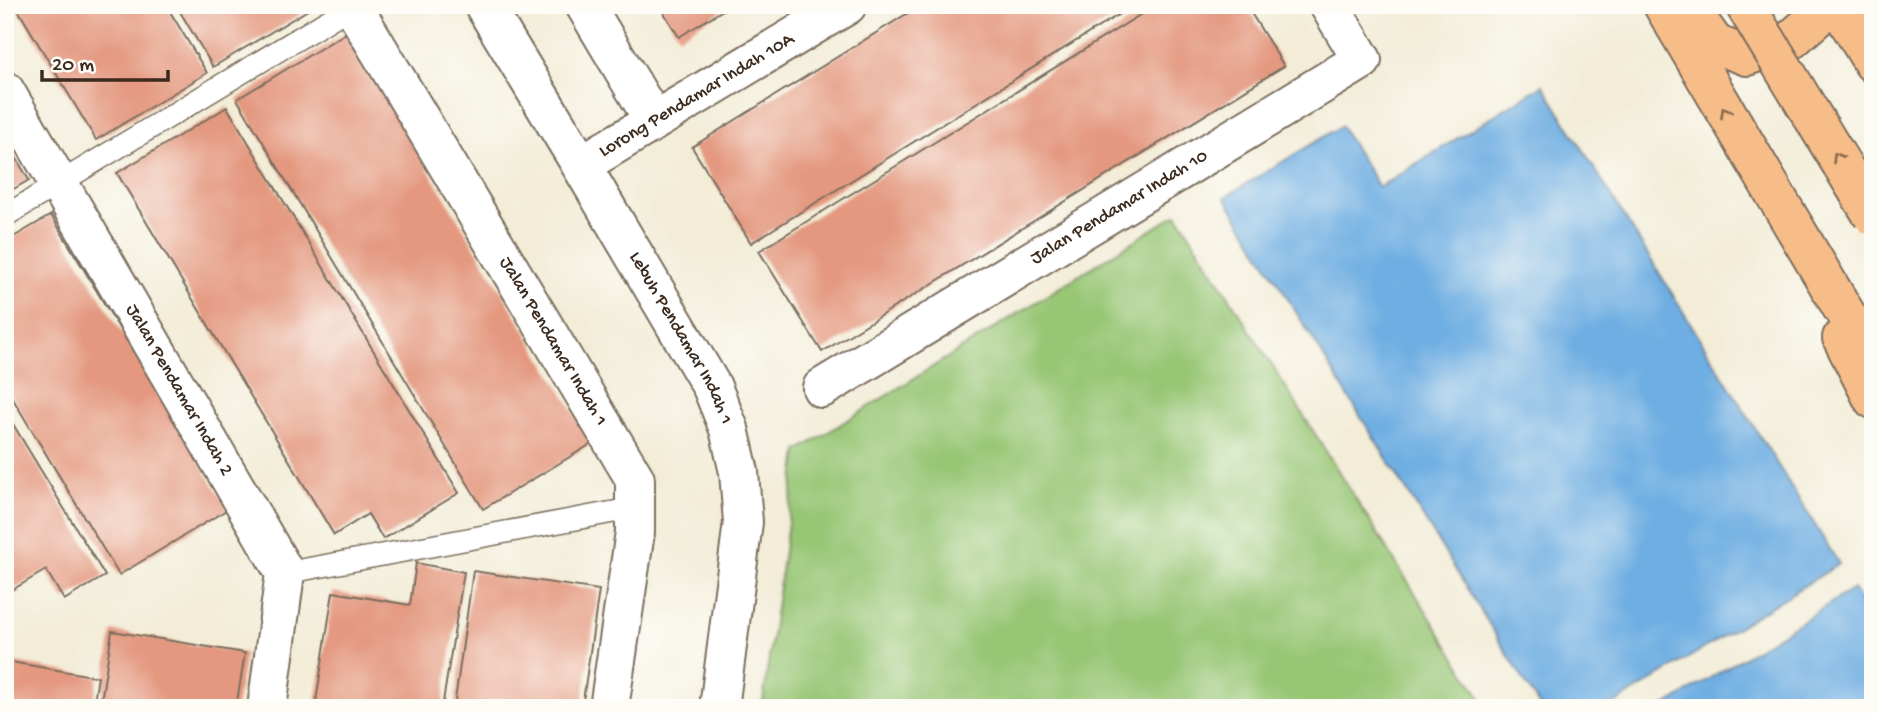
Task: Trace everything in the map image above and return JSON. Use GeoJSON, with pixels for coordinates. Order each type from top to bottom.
{"type":"FeatureCollection","features":[{"type":"Feature","properties":{"kind":"main road"},"geometry":{"type":"LineString","coordinates":[[1663,5],[1873,360]]}},
{"type":"Feature","properties":{"kind":"main road"},"geometry":{"type":"LineString","coordinates":[[1687,5],[1715,44],[1747,56],[1791,40],[1815,19],[1825,5]]}},
{"type":"Feature","properties":{"kind":"main road"},"geometry":{"type":"LineString","coordinates":[[1745,5],[1873,216]]}},
{"type":"Feature","properties":{"kind":"main road"},"geometry":{"type":"LineString","coordinates":[[1838,5],[1873,63]]}},
{"type":"Feature","properties":{"kind":"main road"},"geometry":{"type":"LineString","coordinates":[[1748,150],[1873,399]]}},
{"type":"Feature","properties":{"kind":"street","name":"Lebuh Pendamar Indah 1"},"geometry":{"type":"LineString","coordinates":[[484,5],[712,387],[729,429],[739,472],[743,522],[719,708]]}},
{"type":"Feature","properties":{"kind":"street"},"geometry":{"type":"LineString","coordinates":[[585,5],[654,121]]}},
{"type":"Feature","properties":{"kind":"street","name":"Lorong Pendamar Indah 10A"},"geometry":{"type":"LineString","coordinates":[[581,165],[847,5]]}},
{"type":"Feature","properties":{"kind":"street","name":"Jalan Pendamar Indah 10"},"geometry":{"type":"LineString","coordinates":[[822,388],[1362,60],[1329,5]]}},
{"type":"Feature","properties":{"kind":"street","name":"Jalan Pendamar Indah 1"},"geometry":{"type":"LineString","coordinates":[[352,6],[635,479],[635,532],[609,708]]}},
{"type":"Feature","properties":{"kind":"street","name":"Jalan Pendamar Indah 2"},"geometry":{"type":"LineString","coordinates":[[5,91],[285,573]]}},
{"type":"Feature","properties":{"kind":"street"},"geometry":{"type":"LineString","coordinates":[[267,708],[285,573]]}},
{"type":"Feature","properties":{"kind":"lane"},"geometry":{"type":"LineString","coordinates":[[5,216],[352,6]]}},
{"type":"Feature","properties":{"kind":"lane"},"geometry":{"type":"LineString","coordinates":[[285,573],[635,508]]}},
{"type":"Feature","properties":{"kind":"green space"},"geometry":{"type":"Polygon","coordinates":[[[1177,214],[1487,708],[762,708],[798,451],[1177,214]]]}},
{"type":"Feature","properties":{"kind":"water"},"geometry":{"type":"Polygon","coordinates":[[[1543,85],[1839,564],[1608,708],[1541,708],[1225,197],[1341,126],[1379,187],[1543,85]]]}},
{"type":"Feature","properties":{"kind":"water"},"geometry":{"type":"Polygon","coordinates":[[[1853,589],[1873,620],[1873,708],[1662,708],[1853,589]]]}},
{"type":"Feature","properties":{"kind":"building"},"geometry":{"type":"Polygon","coordinates":[[[15,5],[166,5],[207,73],[96,140],[15,5]]]}},
{"type":"Feature","properties":{"kind":"building"},"geometry":{"type":"Polygon","coordinates":[[[176,5],[316,5],[213,67],[176,5]]]}},
{"type":"Feature","properties":{"kind":"building"},"geometry":{"type":"Polygon","coordinates":[[[659,5],[731,5],[679,37],[659,5]]]}},
{"type":"Feature","properties":{"kind":"building"},"geometry":{"type":"Polygon","coordinates":[[[921,5],[1134,5],[751,243],[692,147],[921,5]]]}},
{"type":"Feature","properties":{"kind":"building"},"geometry":{"type":"Polygon","coordinates":[[[1156,5],[1246,5],[1284,66],[822,352],[759,251],[1156,5]]]}},
{"type":"Feature","properties":{"kind":"building"},"geometry":{"type":"Polygon","coordinates":[[[346,33],[593,443],[483,509],[237,99],[346,33]]]}},
{"type":"Feature","properties":{"kind":"building"},"geometry":{"type":"Polygon","coordinates":[[[227,107],[459,493],[383,539],[368,514],[334,535],[117,173],[227,107]]]}},
{"type":"Feature","properties":{"kind":"building"},"geometry":{"type":"Polygon","coordinates":[[[5,139],[29,180],[5,194],[5,139]]]}},
{"type":"Feature","properties":{"kind":"building"},"geometry":{"type":"Polygon","coordinates":[[[51,215],[228,509],[119,575],[5,386],[5,242],[51,215]]]}},
{"type":"Feature","properties":{"kind":"building"},"geometry":{"type":"Polygon","coordinates":[[[5,411],[105,576],[64,600],[46,570],[5,594],[5,411]]]}},
{"type":"Feature","properties":{"kind":"building"},"geometry":{"type":"Polygon","coordinates":[[[416,563],[464,572],[442,708],[315,708],[333,592],[410,605],[416,563]]]}},
{"type":"Feature","properties":{"kind":"building"},"geometry":{"type":"Polygon","coordinates":[[[473,571],[599,590],[582,708],[454,708],[473,571]]]}},
{"type":"Feature","properties":{"kind":"building"},"geometry":{"type":"Polygon","coordinates":[[[112,631],[245,653],[236,708],[100,708],[112,631]]]}},
{"type":"Feature","properties":{"kind":"building"},"geometry":{"type":"Polygon","coordinates":[[[5,661],[98,677],[93,708],[5,708],[5,661]]]}}]}
